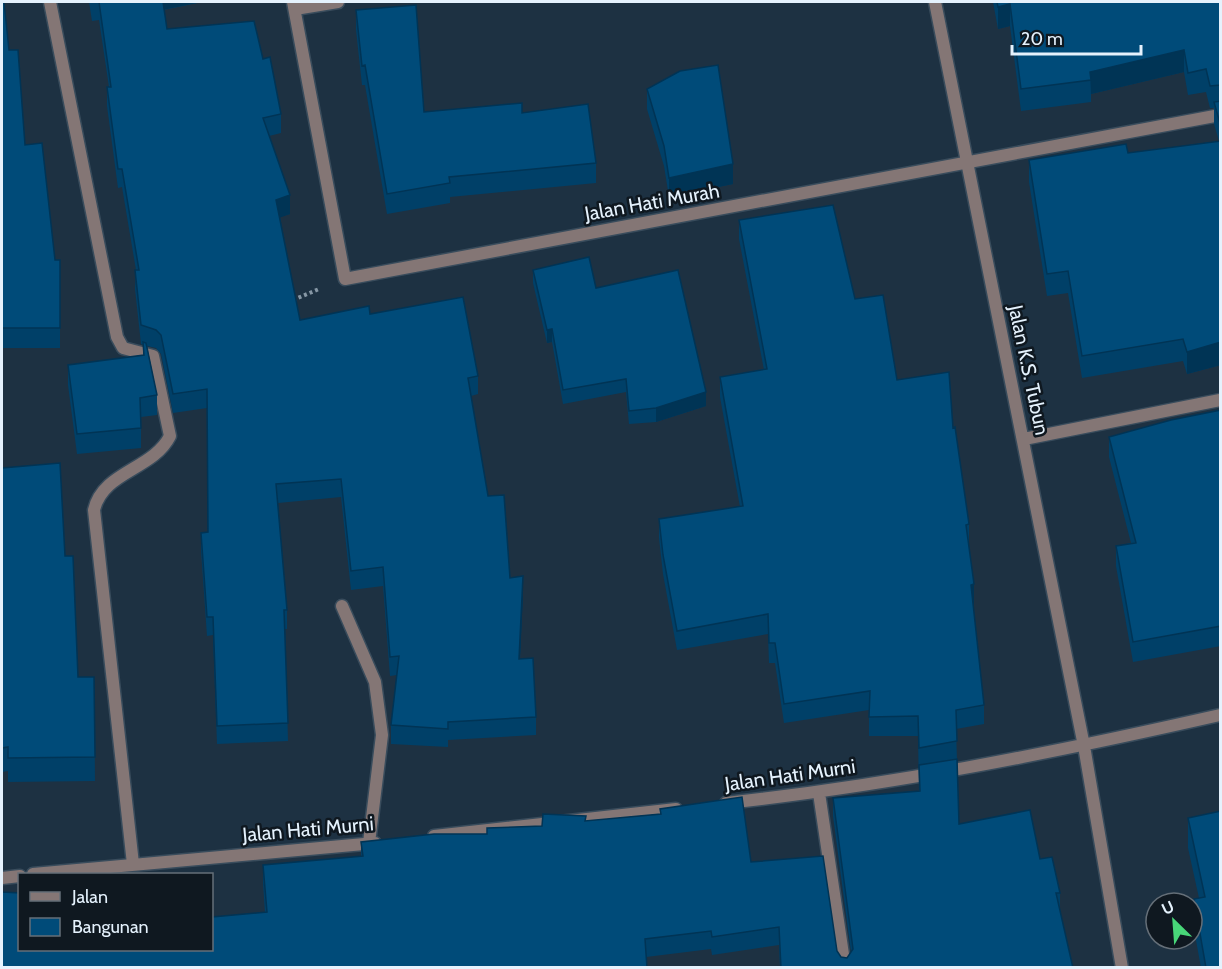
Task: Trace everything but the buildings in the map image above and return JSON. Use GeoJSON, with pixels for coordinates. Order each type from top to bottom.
{"type":"FeatureCollection","features":[{"type":"Feature","properties":{"kind":"street"},"geometry":{"type":"LineString","coordinates":[[50,2],[117,338],[123,348],[153,356],[170,436],[165,447],[153,458],[105,486],[96,498],[94,510],[133,864]]}},
{"type":"Feature","properties":{"kind":"street"},"geometry":{"type":"LineString","coordinates":[[338,2],[294,5],[345,279]]}},
{"type":"Feature","properties":{"kind":"street","name":"Jalan K.S. Tubun"},"geometry":{"type":"LineString","coordinates":[[935,2],[1084,746],[1122,968]]}},
{"type":"Feature","properties":{"kind":"street","name":"Jalan Hati Murah"},"geometry":{"type":"LineString","coordinates":[[345,279],[1221,115]]}},
{"type":"Feature","properties":{"kind":"street"},"geometry":{"type":"LineString","coordinates":[[1024,439],[1221,400]]}},
{"type":"Feature","properties":{"kind":"street"},"geometry":{"type":"LineString","coordinates":[[342,606],[375,682],[382,735],[369,843]]}},
{"type":"Feature","properties":{"kind":"street","name":"Jalan Hati Murni"},"geometry":{"type":"LineString","coordinates":[[712,805],[819,793],[1084,746],[1221,715]]}},
{"type":"Feature","properties":{"kind":"street"},"geometry":{"type":"LineString","coordinates":[[819,793],[845,968]]}},
{"type":"Feature","properties":{"kind":"street"},"geometry":{"type":"LineString","coordinates":[[416,838],[689,807]]}},
{"type":"Feature","properties":{"kind":"street","name":"Jalan Hati Murni"},"geometry":{"type":"LineString","coordinates":[[43,873],[393,841]]}},
{"type":"Feature","properties":{"kind":"street"},"geometry":{"type":"LineString","coordinates":[[2,878],[18,876]]}},
{"type":"Feature","properties":{"kind":"path"},"geometry":{"type":"LineString","coordinates":[[292,300],[345,279]]}}]}
